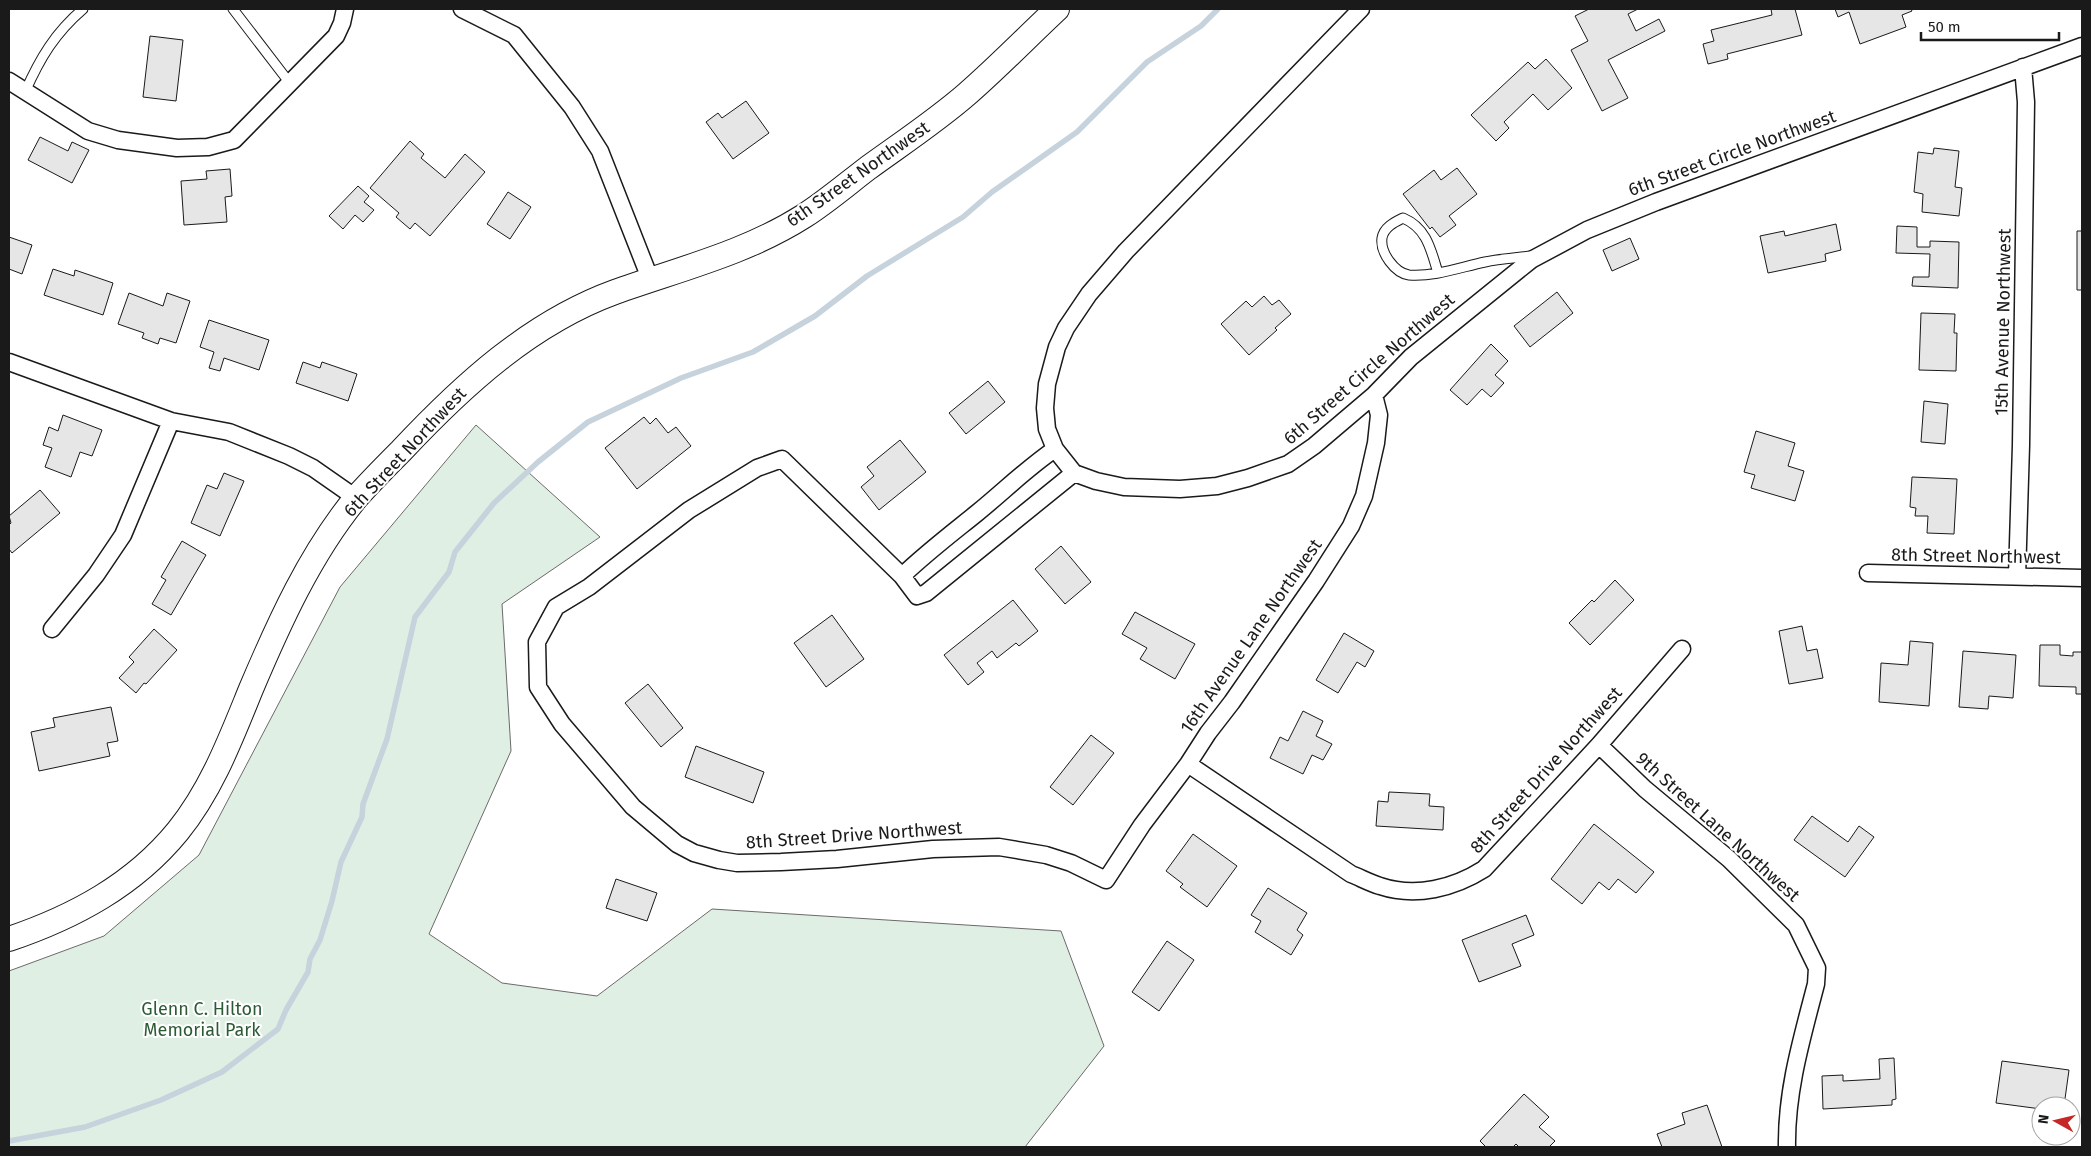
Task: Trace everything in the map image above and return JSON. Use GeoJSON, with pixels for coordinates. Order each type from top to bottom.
{"type":"FeatureCollection","features":[{"type":"Feature","properties":{"kind":"street"},"geometry":{"type":"LineString","coordinates":[[9,81],[88,131],[118,140],[177,148],[208,147],[234,140],[336,36],[342,23],[345,9]]}},
{"type":"Feature","properties":{"kind":"street"},"geometry":{"type":"LineString","coordinates":[[462,9],[514,34],[572,107],[600,151],[651,281]]}},
{"type":"Feature","properties":{"kind":"street","name":"6th Street Northwest"},"geometry":{"type":"LineString","coordinates":[[9,939],[60,920],[112,892],[160,851],[179,829],[198,802],[225,752],[253,684],[298,589],[328,538],[356,498],[434,415],[517,344],[574,311],[614,293],[716,259],[803,217],[927,127],[954,105],[1057,9]]}},
{"type":"Feature","properties":{"kind":"street"},"geometry":{"type":"LineString","coordinates":[[1055,449],[1034,463],[930,550],[902,576],[917,596],[926,593],[1074,473],[1055,449],[1047,429],[1045,408],[1047,384],[1057,347],[1066,328],[1089,294],[1173,201],[1361,9]]}},
{"type":"Feature","properties":{"kind":"street","name":"6th Street Circle Northwest"},"geometry":{"type":"LineString","coordinates":[[1074,473],[1096,481],[1124,487],[1155,489],[1217,486],[1248,478],[1288,464],[1314,446],[1374,395],[1411,357],[1539,255],[1587,230],[1647,206],[2082,46]]}},
{"type":"Feature","properties":{"kind":"street","name":"15th Avenue Northwest"},"geometry":{"type":"LineString","coordinates":[[2016,577],[2022,445],[2026,141],[2026,102],[2023,67]]}},
{"type":"Feature","properties":{"kind":"street"},"geometry":{"type":"LineString","coordinates":[[9,362],[171,420],[229,432],[289,456],[313,468],[356,498]]}},
{"type":"Feature","properties":{"kind":"street","name":"16th Avenue Lane Northwest"},"geometry":{"type":"LineString","coordinates":[[1106,880],[1142,825],[1188,764],[1316,581],[1351,526],[1364,496],[1376,443],[1379,415],[1374,395]]}},
{"type":"Feature","properties":{"kind":"street"},"geometry":{"type":"LineString","coordinates":[[52,629],[96,575],[123,535],[171,420]]}},
{"type":"Feature","properties":{"kind":"street","name":"8th Street Drive Northwest"},"geometry":{"type":"LineString","coordinates":[[902,576],[782,459],[757,468],[689,510],[589,587],[556,607],[537,642],[538,687],[562,724],[633,807],[677,844],[694,853],[737,863],[837,859],[933,849],[999,847],[1046,855],[1090,871],[1106,880]]}},
{"type":"Feature","properties":{"kind":"street","name":"8th Street Northwest"},"geometry":{"type":"LineString","coordinates":[[1868,573],[2082,578]]}},
{"type":"Feature","properties":{"kind":"street","name":"8th Street Drive Northwest"},"geometry":{"type":"LineString","coordinates":[[1188,764],[1351,874],[1380,886],[1396,890],[1441,889],[1466,881],[1484,869],[1599,745],[1682,649]]}},
{"type":"Feature","properties":{"kind":"street","name":"9th Street Lane Northwest"},"geometry":{"type":"LineString","coordinates":[[1599,745],[1645,789],[1729,859],[1796,925],[1808,947],[1817,968],[1816,984],[1789,1097],[1786,1118],[1787,1147]]}},
{"type":"Feature","properties":{"kind":"lane"},"geometry":{"type":"LineString","coordinates":[[26,92],[39,61],[64,26],[83,9]]}},
{"type":"Feature","properties":{"kind":"lane"},"geometry":{"type":"LineString","coordinates":[[234,9],[289,82]]}},
{"type":"Feature","properties":{"kind":"lane"},"geometry":{"type":"LineString","coordinates":[[1438,273],[1429,244],[1415,223],[1403,218],[1389,226],[1382,238],[1384,252],[1395,270],[1409,275],[1438,273],[1488,262],[1539,255]]}},
{"type":"Feature","properties":{"kind":"green space","name":"Glenn C. Hilton Memorial Park"},"geometry":{"type":"Polygon","coordinates":[[[476,425],[600,537],[502,604],[511,751],[429,934],[502,983],[597,996],[712,909],[1061,931],[1104,1046],[1025,1147],[9,1147],[9,971],[104,936],[199,855],[340,587],[476,425]]]}},
{"type":"Feature","properties":{"kind":"building"},"geometry":{"type":"Polygon","coordinates":[[[1589,9],[1638,9],[1628,14],[1636,31],[1659,19],[1665,31],[1608,60],[1628,98],[1602,111],[1571,50],[1588,41],[1575,16],[1589,9]]]}},
{"type":"Feature","properties":{"kind":"building"},"geometry":{"type":"Polygon","coordinates":[[[1771,9],[1795,9],[1802,35],[1727,54],[1728,59],[1708,64],[1703,44],[1714,41],[1711,30],[1772,15],[1771,9]]]}},
{"type":"Feature","properties":{"kind":"building"},"geometry":{"type":"Polygon","coordinates":[[[1835,9],[1911,9],[1912,11],[1902,15],[1906,27],[1860,44],[1849,12],[1838,17],[1835,9]]]}},
{"type":"Feature","properties":{"kind":"building"},"geometry":{"type":"Polygon","coordinates":[[[150,36],[183,40],[176,101],[143,97],[150,36]]]}},
{"type":"Feature","properties":{"kind":"building"},"geometry":{"type":"Polygon","coordinates":[[[1546,59],[1572,88],[1548,110],[1533,94],[1504,122],[1509,128],[1496,141],[1471,115],[1528,62],[1535,69],[1546,59]]]}},
{"type":"Feature","properties":{"kind":"building"},"geometry":{"type":"Polygon","coordinates":[[[746,101],[769,133],[733,159],[706,122],[718,113],[722,118],[746,101]]]}},
{"type":"Feature","properties":{"kind":"building"},"geometry":{"type":"Polygon","coordinates":[[[40,137],[68,151],[72,142],[89,150],[72,183],[28,160],[40,137]]]}},
{"type":"Feature","properties":{"kind":"building"},"geometry":{"type":"Polygon","coordinates":[[[410,141],[424,154],[421,158],[445,178],[465,154],[485,172],[430,236],[415,223],[410,229],[396,217],[399,213],[370,188],[410,141]]]}},
{"type":"Feature","properties":{"kind":"building"},"geometry":{"type":"Polygon","coordinates":[[[1934,148],[1959,151],[1955,187],[1962,188],[1959,216],[1922,212],[1923,194],[1914,192],[1918,152],[1933,154],[1934,148]]]}},
{"type":"Feature","properties":{"kind":"building"},"geometry":{"type":"Polygon","coordinates":[[[1457,168],[1477,194],[1449,216],[1456,225],[1440,237],[1432,227],[1430,229],[1403,194],[1434,170],[1441,180],[1457,168]]]}},
{"type":"Feature","properties":{"kind":"building"},"geometry":{"type":"Polygon","coordinates":[[[230,169],[232,196],[225,197],[227,222],[184,225],[181,181],[207,179],[206,171],[230,169]]]}},
{"type":"Feature","properties":{"kind":"building"},"geometry":{"type":"Polygon","coordinates":[[[358,186],[369,196],[364,202],[374,210],[363,222],[355,215],[343,229],[329,216],[358,186]]]}},
{"type":"Feature","properties":{"kind":"building"},"geometry":{"type":"Polygon","coordinates":[[[508,192],[531,207],[510,239],[487,224],[508,192]]]}},
{"type":"Feature","properties":{"kind":"building"},"geometry":{"type":"Polygon","coordinates":[[[1836,224],[1841,250],[1825,254],[1826,261],[1768,273],[1760,236],[1784,231],[1785,236],[1836,224]]]}},
{"type":"Feature","properties":{"kind":"building"},"geometry":{"type":"Polygon","coordinates":[[[1897,226],[1917,227],[1917,247],[1930,247],[1930,241],[1959,242],[1958,288],[1912,286],[1913,277],[1929,277],[1930,254],[1896,253],[1897,226]]]}},
{"type":"Feature","properties":{"kind":"building"},"geometry":{"type":"Polygon","coordinates":[[[2077,231],[2082,231],[2082,290],[2077,290],[2077,231]]]}},
{"type":"Feature","properties":{"kind":"building"},"geometry":{"type":"Polygon","coordinates":[[[9,237],[32,245],[22,274],[9,269],[9,237]]]}},
{"type":"Feature","properties":{"kind":"building"},"geometry":{"type":"Polygon","coordinates":[[[1630,238],[1639,259],[1612,271],[1603,250],[1630,238]]]}},
{"type":"Feature","properties":{"kind":"building"},"geometry":{"type":"Polygon","coordinates":[[[53,269],[74,276],[75,270],[113,283],[103,315],[44,295],[53,269]]]}},
{"type":"Feature","properties":{"kind":"building"},"geometry":{"type":"Polygon","coordinates":[[[1557,292],[1573,313],[1530,347],[1514,326],[1557,292]]]}},
{"type":"Feature","properties":{"kind":"building"},"geometry":{"type":"Polygon","coordinates":[[[129,293],[163,306],[167,293],[190,301],[176,343],[160,338],[158,344],[142,338],[144,333],[118,324],[129,293]]]}},
{"type":"Feature","properties":{"kind":"building"},"geometry":{"type":"Polygon","coordinates":[[[1264,296],[1272,305],[1279,300],[1291,314],[1275,328],[1277,330],[1249,355],[1221,324],[1246,301],[1252,307],[1264,296]]]}},
{"type":"Feature","properties":{"kind":"building"},"geometry":{"type":"Polygon","coordinates":[[[1921,313],[1955,314],[1954,333],[1957,333],[1956,371],[1919,370],[1921,313]]]}},
{"type":"Feature","properties":{"kind":"building"},"geometry":{"type":"Polygon","coordinates":[[[209,320],[269,340],[259,370],[224,358],[220,371],[209,368],[214,352],[200,347],[209,320]]]}},
{"type":"Feature","properties":{"kind":"building"},"geometry":{"type":"Polygon","coordinates":[[[1491,344],[1508,361],[1495,375],[1504,383],[1491,397],[1482,389],[1467,405],[1450,390],[1491,344]]]}},
{"type":"Feature","properties":{"kind":"building"},"geometry":{"type":"Polygon","coordinates":[[[303,362],[320,368],[322,362],[357,374],[348,401],[296,383],[303,362]]]}},
{"type":"Feature","properties":{"kind":"building"},"geometry":{"type":"Polygon","coordinates":[[[988,381],[1005,402],[966,434],[949,413],[988,381]]]}},
{"type":"Feature","properties":{"kind":"building"},"geometry":{"type":"Polygon","coordinates":[[[1924,401],[1948,404],[1945,444],[1921,442],[1924,401]]]}},
{"type":"Feature","properties":{"kind":"building"},"geometry":{"type":"Polygon","coordinates":[[[63,415],[102,430],[92,456],[80,452],[71,477],[45,467],[52,448],[43,445],[49,427],[58,431],[63,415]]]}},
{"type":"Feature","properties":{"kind":"building"},"geometry":{"type":"Polygon","coordinates":[[[644,417],[650,424],[656,418],[668,433],[676,427],[691,446],[637,489],[605,448],[644,417]]]}},
{"type":"Feature","properties":{"kind":"building"},"geometry":{"type":"Polygon","coordinates":[[[1756,431],[1795,443],[1788,466],[1804,471],[1795,501],[1751,488],[1755,475],[1744,472],[1756,431]]]}},
{"type":"Feature","properties":{"kind":"building"},"geometry":{"type":"Polygon","coordinates":[[[900,440],[926,472],[879,510],[861,487],[874,476],[867,467],[900,440]]]}},
{"type":"Feature","properties":{"kind":"building"},"geometry":{"type":"Polygon","coordinates":[[[224,473],[244,481],[220,536],[191,523],[207,485],[217,489],[224,473]]]}},
{"type":"Feature","properties":{"kind":"building"},"geometry":{"type":"Polygon","coordinates":[[[1912,477],[1957,479],[1954,534],[1927,533],[1928,516],[1915,516],[1916,508],[1910,507],[1912,477]]]}},
{"type":"Feature","properties":{"kind":"building"},"geometry":{"type":"Polygon","coordinates":[[[40,490],[60,513],[12,553],[9,549],[9,525],[11,523],[9,516],[40,490]]]}},
{"type":"Feature","properties":{"kind":"building"},"geometry":{"type":"Polygon","coordinates":[[[182,541],[206,555],[171,615],[152,604],[166,580],[161,577],[182,541]]]}},
{"type":"Feature","properties":{"kind":"building"},"geometry":{"type":"Polygon","coordinates":[[[1061,546],[1091,582],[1065,604],[1035,569],[1061,546]]]}},
{"type":"Feature","properties":{"kind":"building"},"geometry":{"type":"Polygon","coordinates":[[[1615,580],[1634,600],[1590,645],[1569,623],[1592,600],[1594,602],[1615,580]]]}},
{"type":"Feature","properties":{"kind":"building"},"geometry":{"type":"Polygon","coordinates":[[[1013,600],[1038,631],[1019,646],[1016,643],[997,658],[992,651],[977,663],[984,672],[968,685],[944,655],[1013,600]]]}},
{"type":"Feature","properties":{"kind":"building"},"geometry":{"type":"Polygon","coordinates":[[[1135,612],[1195,644],[1175,679],[1140,659],[1147,648],[1122,634],[1135,612]]]}},
{"type":"Feature","properties":{"kind":"building"},"geometry":{"type":"Polygon","coordinates":[[[832,615],[864,659],[826,687],[794,643],[832,615]]]}},
{"type":"Feature","properties":{"kind":"building"},"geometry":{"type":"Polygon","coordinates":[[[1802,626],[1807,651],[1817,649],[1823,678],[1789,684],[1779,631],[1802,626]]]}},
{"type":"Feature","properties":{"kind":"building"},"geometry":{"type":"Polygon","coordinates":[[[154,629],[177,650],[136,693],[119,678],[134,662],[129,657],[154,629]]]}},
{"type":"Feature","properties":{"kind":"building"},"geometry":{"type":"Polygon","coordinates":[[[1344,633],[1374,651],[1365,667],[1357,662],[1338,693],[1316,680],[1344,633]]]}},
{"type":"Feature","properties":{"kind":"building"},"geometry":{"type":"Polygon","coordinates":[[[1910,641],[1933,643],[1929,706],[1879,702],[1881,663],[1908,665],[1910,641]]]}},
{"type":"Feature","properties":{"kind":"building"},"geometry":{"type":"Polygon","coordinates":[[[2040,645],[2060,645],[2060,655],[2073,656],[2073,652],[2082,652],[2082,694],[2076,694],[2076,687],[2039,686],[2040,645]]]}},
{"type":"Feature","properties":{"kind":"building"},"geometry":{"type":"Polygon","coordinates":[[[1963,651],[2016,655],[2013,698],[1989,696],[1988,709],[1959,707],[1963,651]]]}},
{"type":"Feature","properties":{"kind":"building"},"geometry":{"type":"Polygon","coordinates":[[[648,684],[683,728],[661,747],[625,703],[648,684]]]}},
{"type":"Feature","properties":{"kind":"building"},"geometry":{"type":"Polygon","coordinates":[[[111,707],[118,741],[107,743],[110,756],[39,771],[31,732],[55,727],[53,718],[111,707]]]}},
{"type":"Feature","properties":{"kind":"building"},"geometry":{"type":"Polygon","coordinates":[[[1303,711],[1323,721],[1316,736],[1332,744],[1323,760],[1312,755],[1303,774],[1270,758],[1280,737],[1288,741],[1303,711]]]}},
{"type":"Feature","properties":{"kind":"building"},"geometry":{"type":"Polygon","coordinates":[[[1091,735],[1114,753],[1073,805],[1050,787],[1091,735]]]}},
{"type":"Feature","properties":{"kind":"building"},"geometry":{"type":"Polygon","coordinates":[[[696,746],[764,772],[753,803],[685,777],[696,746]]]}},
{"type":"Feature","properties":{"kind":"building"},"geometry":{"type":"Polygon","coordinates":[[[1389,792],[1430,794],[1429,806],[1444,807],[1443,830],[1376,826],[1378,801],[1388,802],[1389,792]]]}},
{"type":"Feature","properties":{"kind":"building"},"geometry":{"type":"Polygon","coordinates":[[[1812,816],[1848,842],[1859,826],[1874,837],[1845,877],[1794,840],[1812,816]]]}},
{"type":"Feature","properties":{"kind":"building"},"geometry":{"type":"Polygon","coordinates":[[[1594,824],[1654,872],[1636,893],[1618,879],[1609,890],[1599,882],[1582,904],[1551,879],[1594,824]]]}},
{"type":"Feature","properties":{"kind":"building"},"geometry":{"type":"Polygon","coordinates":[[[1193,834],[1237,866],[1207,907],[1180,887],[1183,884],[1166,871],[1193,834]]]}},
{"type":"Feature","properties":{"kind":"building"},"geometry":{"type":"Polygon","coordinates":[[[616,879],[657,893],[647,921],[606,908],[616,879]]]}},
{"type":"Feature","properties":{"kind":"building"},"geometry":{"type":"Polygon","coordinates":[[[1268,888],[1307,913],[1297,930],[1303,935],[1291,955],[1255,932],[1261,921],[1251,915],[1268,888]]]}},
{"type":"Feature","properties":{"kind":"building"},"geometry":{"type":"Polygon","coordinates":[[[1526,915],[1534,935],[1512,944],[1521,966],[1479,982],[1462,940],[1526,915]]]}},
{"type":"Feature","properties":{"kind":"building"},"geometry":{"type":"Polygon","coordinates":[[[1167,941],[1194,960],[1159,1011],[1132,992],[1167,941]]]}},
{"type":"Feature","properties":{"kind":"building"},"geometry":{"type":"Polygon","coordinates":[[[1894,1058],[1896,1099],[1892,1100],[1892,1105],[1823,1109],[1822,1076],[1843,1075],[1843,1081],[1880,1079],[1879,1059],[1894,1058]]]}},
{"type":"Feature","properties":{"kind":"building"},"geometry":{"type":"Polygon","coordinates":[[[2002,1061],[2069,1070],[2065,1096],[2031,1096],[2031,1108],[1996,1103],[2002,1061]]]}},
{"type":"Feature","properties":{"kind":"building"},"geometry":{"type":"Polygon","coordinates":[[[1524,1094],[1549,1117],[1539,1127],[1555,1141],[1549,1147],[1519,1147],[1516,1144],[1513,1147],[1486,1147],[1480,1141],[1524,1094]]]}},
{"type":"Feature","properties":{"kind":"building"},"geometry":{"type":"Polygon","coordinates":[[[1707,1105],[1722,1147],[1662,1147],[1657,1134],[1685,1124],[1682,1113],[1707,1105]]]}},
{"type":"Feature","properties":{"kind":"waterway"},"geometry":{"type":"LineString","coordinates":[[9,1141],[85,1127],[161,1100],[222,1072],[278,1029],[286,1010],[308,972],[310,959],[320,940],[332,901],[341,862],[362,817],[363,804],[387,739],[415,617],[449,572],[455,552],[494,503],[538,462],[588,422],[681,378],[753,352],[815,316],[867,276],[963,217],[992,192],[1077,132],[1147,62],[1201,26],[1218,9]]}}]}
